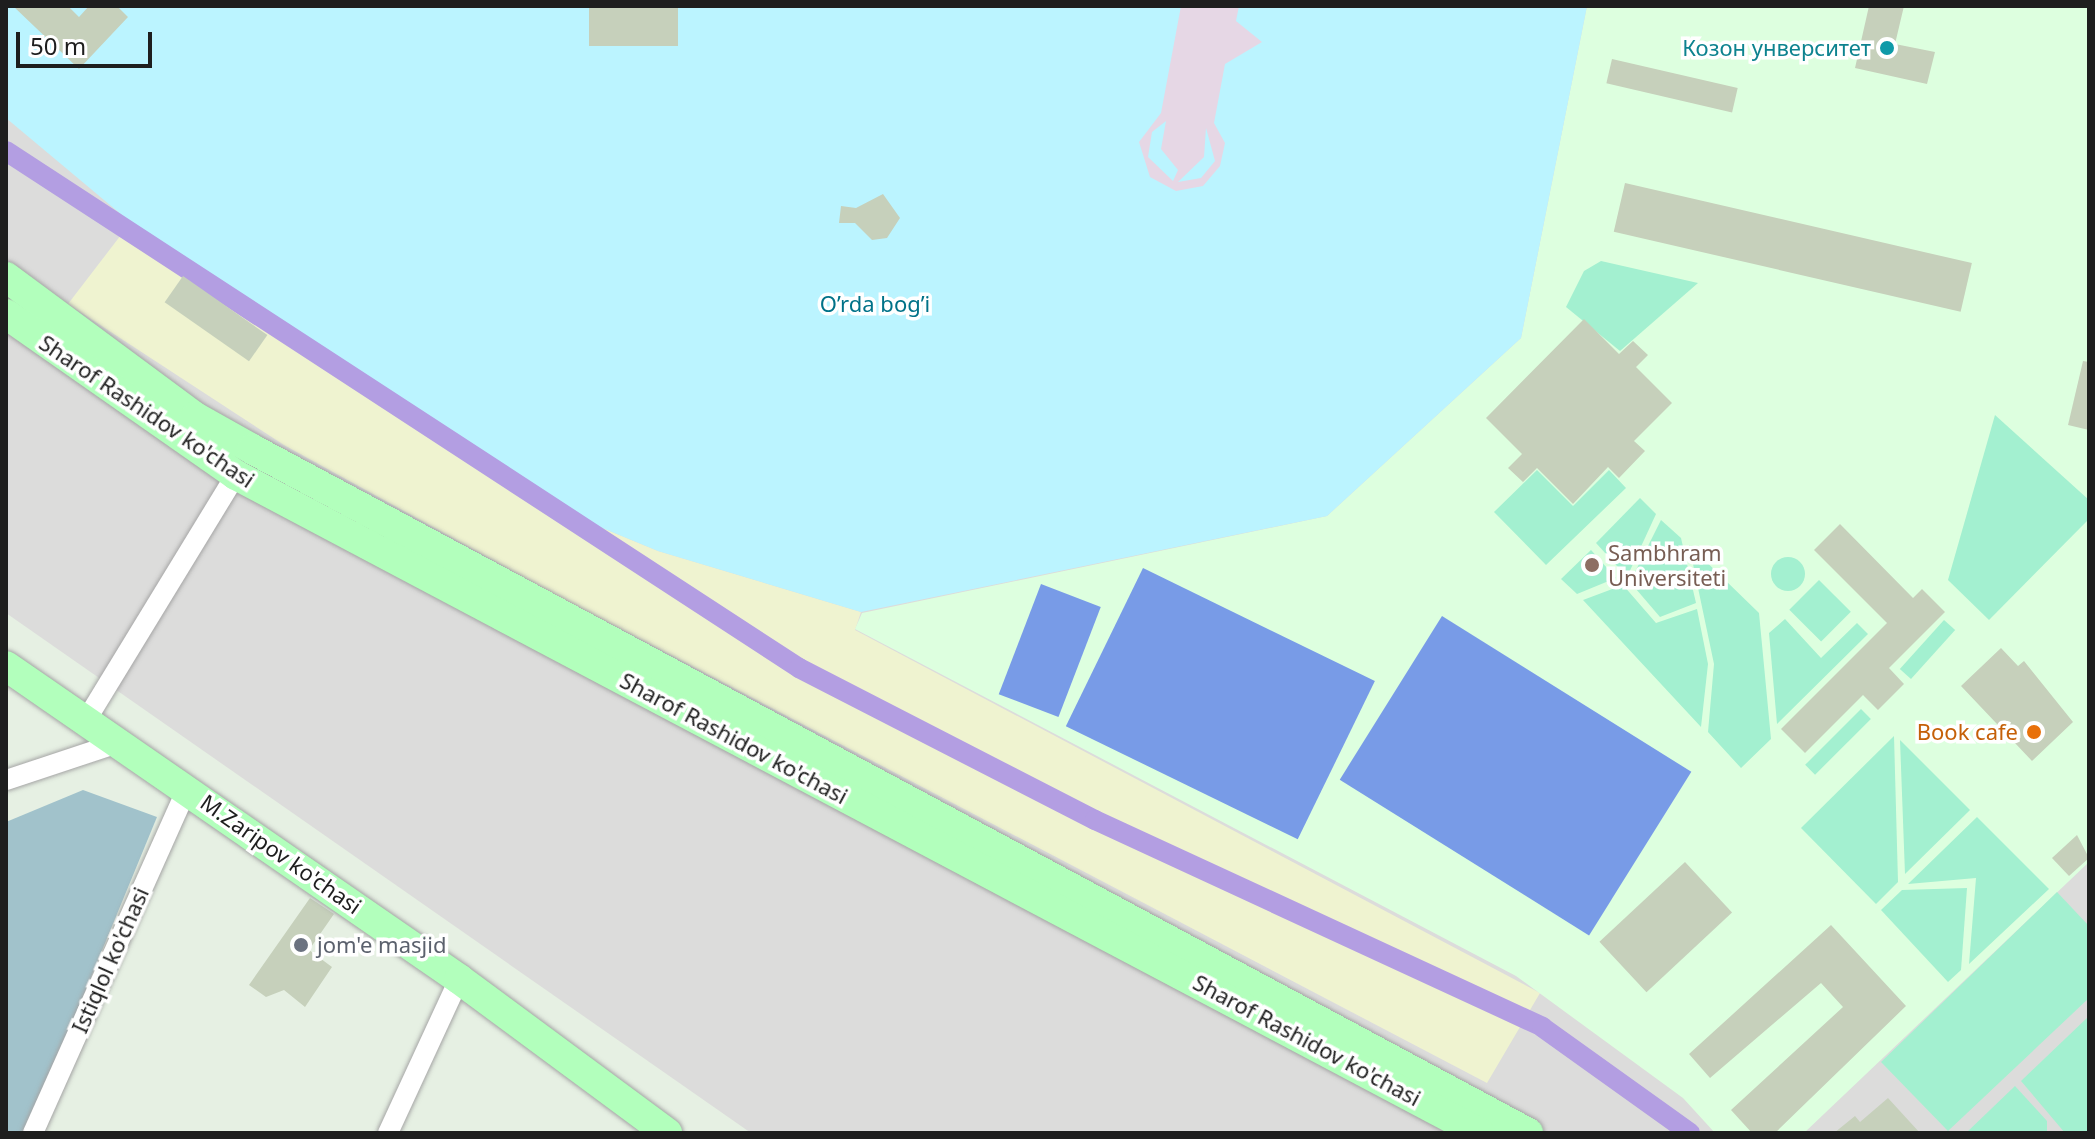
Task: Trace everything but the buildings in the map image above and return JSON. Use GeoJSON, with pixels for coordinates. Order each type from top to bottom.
{"type":"FeatureCollection","features":[{"type":"Feature","properties":{"kind":"street"},"geometry":{"type":"LineString","coordinates":[[6,277],[195,417],[1528,1133]]}},
{"type":"Feature","properties":{"kind":"street","name":"Sharof Rashidov ko'chasi"},"geometry":{"type":"LineString","coordinates":[[6,314],[236,475],[1480,1133]]}},
{"type":"Feature","properties":{"kind":"street"},"geometry":{"type":"LineString","coordinates":[[85,722],[252,449]]}},
{"type":"Feature","properties":{"kind":"street","name":"M.Zaripov ko'chasi"},"geometry":{"type":"LineString","coordinates":[[6,666],[187,788],[459,979],[667,1133]]}},
{"type":"Feature","properties":{"kind":"street"},"geometry":{"type":"LineString","coordinates":[[6,780],[118,743]]}},
{"type":"Feature","properties":{"kind":"street","name":"Istiqlol ko'chasi"},"geometry":{"type":"LineString","coordinates":[[33,1133],[187,788]]}},
{"type":"Feature","properties":{"kind":"street"},"geometry":{"type":"LineString","coordinates":[[388,1133],[459,979]]}},
{"type":"Feature","properties":{"kind":"shaded area"},"geometry":{"type":"Polygon","coordinates":[[[6,6],[2089,6],[2089,1133],[751,1133],[6,613],[6,6]]]}},
{"type":"Feature","properties":{"kind":"shaded area"},"geometry":{"type":"Polygon","coordinates":[[[1181,6],[1239,6],[1236,21],[1262,42],[1225,64],[1214,123],[1225,143],[1220,166],[1203,186],[1176,191],[1150,177],[1139,142],[1161,113],[1181,6]],[[1166,121],[1152,132],[1148,157],[1173,181],[1178,170],[1161,149],[1166,121]],[[1206,128],[1204,157],[1178,182],[1201,178],[1215,161],[1206,128]]]}},
{"type":"Feature","properties":{"kind":"shaded area","name":"Sambhram Universiteti"},"geometry":{"type":"Polygon","coordinates":[[[1587,6],[2089,6],[2089,862],[1804,1133],[1715,1133],[1683,1098],[1516,976],[855,629],[862,613],[1327,516],[1521,338],[1587,6]]]}},
{"type":"Feature","properties":{"kind":"shaded area"},"geometry":{"type":"Polygon","coordinates":[[[124,231],[583,520],[658,551],[861,612],[855,630],[1540,993],[1487,1083],[558,596],[284,445],[68,304],[124,231]]]}},
{"type":"Feature","properties":{"kind":"shaded area"},"geometry":{"type":"Polygon","coordinates":[[[1601,261],[1698,283],[1620,351],[1566,307],[1584,271],[1601,261]]]}},
{"type":"Feature","properties":{"kind":"shaded area"},"geometry":{"type":"Polygon","coordinates":[[[1995,415],[2089,500],[2089,519],[1989,620],[1948,580],[1995,415]]]}},
{"type":"Feature","properties":{"kind":"shaded area"},"geometry":{"type":"Polygon","coordinates":[[[1537,470],[1573,506],[1609,470],[1626,488],[1546,565],[1494,512],[1537,470]]]}},
{"type":"Feature","properties":{"kind":"shaded area"},"geometry":{"type":"Polygon","coordinates":[[[1640,498],[1656,514],[1627,577],[1596,543],[1640,498]]]}},
{"type":"Feature","properties":{"kind":"shaded area"},"geometry":{"type":"Polygon","coordinates":[[[1661,520],[1681,538],[1696,603],[1660,617],[1630,582],[1661,520]]]}},
{"type":"Feature","properties":{"kind":"shaded area"},"geometry":{"type":"Polygon","coordinates":[[[1689,545],[1759,613],[1771,739],[1741,768],[1708,732],[1714,664],[1689,545]]]}},
{"type":"Feature","properties":{"kind":"shaded area"},"geometry":{"type":"Polygon","coordinates":[[[1591,550],[1616,578],[1577,594],[1561,579],[1591,550]]]}},
{"type":"Feature","properties":{"kind":"shaded area"},"geometry":{"type":"Polygon","coordinates":[[[1788,557],[1800,562],[1805,574],[1800,586],[1788,591],[1776,586],[1771,574],[1776,562],[1788,557]]]}},
{"type":"Feature","properties":{"kind":"shaded area"},"geometry":{"type":"Polygon","coordinates":[[[1143,568],[1375,681],[1298,839],[1066,726],[1143,568]]]}},
{"type":"Feature","properties":{"kind":"shaded area"},"geometry":{"type":"Polygon","coordinates":[[[1819,580],[1851,612],[1821,642],[1789,610],[1819,580]]]}},
{"type":"Feature","properties":{"kind":"shaded area"},"geometry":{"type":"Polygon","coordinates":[[[1041,584],[1101,607],[1058,717],[999,694],[1041,584]]]}},
{"type":"Feature","properties":{"kind":"shaded area"},"geometry":{"type":"Polygon","coordinates":[[[1623,585],[1656,623],[1697,609],[1708,664],[1701,727],[1583,600],[1623,585]]]}},
{"type":"Feature","properties":{"kind":"shaded area"},"geometry":{"type":"Polygon","coordinates":[[[1442,616],[1691,772],[1589,935],[1340,780],[1442,616]]]}},
{"type":"Feature","properties":{"kind":"shaded area"},"geometry":{"type":"Polygon","coordinates":[[[1785,619],[1821,658],[1857,623],[1868,634],[1777,724],[1769,633],[1785,619]]]}},
{"type":"Feature","properties":{"kind":"shaded area"},"geometry":{"type":"Polygon","coordinates":[[[1944,620],[1955,630],[1911,679],[1900,669],[1944,620]]]}},
{"type":"Feature","properties":{"kind":"shaded area"},"geometry":{"type":"Polygon","coordinates":[[[1861,709],[1871,719],[1815,775],[1805,765],[1861,709]]]}},
{"type":"Feature","properties":{"kind":"shaded area"},"geometry":{"type":"Polygon","coordinates":[[[1894,736],[1898,882],[1876,904],[1801,828],[1894,736]]]}},
{"type":"Feature","properties":{"kind":"shaded area"},"geometry":{"type":"Polygon","coordinates":[[[1900,740],[1970,810],[1905,874],[1900,740]]]}},
{"type":"Feature","properties":{"kind":"shaded area"},"geometry":{"type":"Polygon","coordinates":[[[83,790],[157,817],[28,1130],[6,1133],[6,822],[83,790]]]}},
{"type":"Feature","properties":{"kind":"shaded area"},"geometry":{"type":"Polygon","coordinates":[[[1977,817],[2049,889],[1969,964],[1976,878],[1908,884],[1977,817]]]}},
{"type":"Feature","properties":{"kind":"shaded area"},"geometry":{"type":"Polygon","coordinates":[[[1967,888],[1961,970],[1948,982],[1881,910],[1902,890],[1967,888]]]}},
{"type":"Feature","properties":{"kind":"shaded area"},"geometry":{"type":"Polygon","coordinates":[[[2057,892],[2089,926],[2089,998],[1948,1131],[1881,1062],[2057,892]]]}},
{"type":"Feature","properties":{"kind":"shaded area"},"geometry":{"type":"Polygon","coordinates":[[[2089,1016],[2089,1133],[2065,1133],[2021,1081],[2089,1016]]]}},
{"type":"Feature","properties":{"kind":"shaded area"},"geometry":{"type":"Polygon","coordinates":[[[2015,1086],[2047,1121],[2047,1133],[1966,1133],[2015,1086]]]}},
{"type":"Feature","properties":{"kind":"green space","name":"O’rda bog’i"},"geometry":{"type":"Polygon","coordinates":[[[6,6],[1587,6],[1521,338],[1327,516],[861,612],[658,551],[583,520],[165,251],[6,118],[6,6]]]}},
{"type":"Feature","properties":{"kind":"waterway"},"geometry":{"type":"LineString","coordinates":[[6,151],[799,668],[1095,820],[1542,1027],[1690,1133]]}},
{"type":"Feature","properties":{"kind":"place","name":"Козон унверситет"},"geometry":{"type":"Point","coordinates":[1887,48]}},
{"type":"Feature","properties":{"kind":"place","name":"Sambhram Universiteti"},"geometry":{"type":"Point","coordinates":[1592,565]}},
{"type":"Feature","properties":{"kind":"place","name":"Book cafe"},"geometry":{"type":"Point","coordinates":[2034,732]}},
{"type":"Feature","properties":{"kind":"place","name":"jom'e masjid"},"geometry":{"type":"Point","coordinates":[301,945]}}]}
